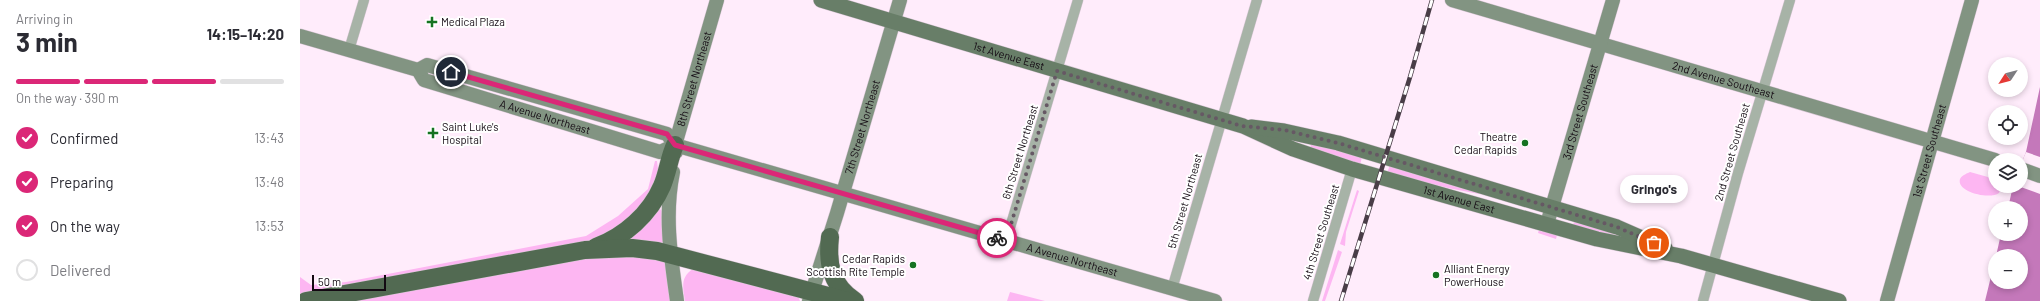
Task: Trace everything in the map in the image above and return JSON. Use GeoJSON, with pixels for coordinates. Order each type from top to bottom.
{"type":"FeatureCollection","features":[{"type":"Feature","properties":{"kind":"highway"},"geometry":{"type":"LineString","coordinates":[[585,250],[617,236],[633,224],[650,207],[662,186],[668,162],[675,145]]}},
{"type":"Feature","properties":{"kind":"highway"},"geometry":{"type":"LineString","coordinates":[[830,237],[829,256],[831,273],[842,291],[855,301]]}},
{"type":"Feature","properties":{"kind":"highway"},"geometry":{"type":"LineString","coordinates":[[306,301],[585,250],[644,249],[671,255],[810,297],[847,301]]}},
{"type":"Feature","properties":{"kind":"main road","name":"1st Avenue East"},"geometry":{"type":"LineString","coordinates":[[821,0],[1242,126],[1293,149],[1352,169],[1616,244],[1681,256],[1839,301]]}},
{"type":"Feature","properties":{"kind":"main road","name":"1st Avenue East"},"geometry":{"type":"LineString","coordinates":[[1242,126],[1284,130],[1338,143],[1632,233],[1681,256]]}},
{"type":"Feature","properties":{"kind":"street"},"geometry":{"type":"LineString","coordinates":[[349,50],[364,0]]}},
{"type":"Feature","properties":{"kind":"street","name":"8th Street Northeast"},"geometry":{"type":"LineString","coordinates":[[676,296],[671,255],[668,206],[675,158],[675,145],[717,0]]}},
{"type":"Feature","properties":{"kind":"street","name":"7th Street Northeast"},"geometry":{"type":"LineString","coordinates":[[810,297],[830,237],[900,0]]}},
{"type":"Feature","properties":{"kind":"street","name":"6th Street Northeast"},"geometry":{"type":"LineString","coordinates":[[1006,241],[1078,0]]}},
{"type":"Feature","properties":{"kind":"street","name":"5th Street Northeast"},"geometry":{"type":"LineString","coordinates":[[1172,289],[1257,0]]}},
{"type":"Feature","properties":{"kind":"street","name":"2nd Avenue Southeast"},"geometry":{"type":"LineString","coordinates":[[1452,0],[1988,158]]}},
{"type":"Feature","properties":{"kind":"street","name":"3rd Street Southeast"},"geometry":{"type":"LineString","coordinates":[[1547,224],[1613,0]]}},
{"type":"Feature","properties":{"kind":"street","name":"2nd Street Southeast"},"geometry":{"type":"LineString","coordinates":[[1703,301],[1738,172],[1790,0]]}},
{"type":"Feature","properties":{"kind":"street","name":"1st Street Southeast"},"geometry":{"type":"LineString","coordinates":[[1887,301],[1972,0]]}},
{"type":"Feature","properties":{"kind":"street","name":"A Avenue Northeast"},"geometry":{"type":"LineString","coordinates":[[300,36],[418,70],[424,80],[660,152],[675,145]]}},
{"type":"Feature","properties":{"kind":"street","name":"A Avenue Northeast"},"geometry":{"type":"LineString","coordinates":[[418,70],[427,65],[489,82],[667,134],[675,145],[1215,301]]}},
{"type":"Feature","properties":{"kind":"street","name":"4th Street Southeast"},"geometry":{"type":"LineString","coordinates":[[1313,301],[1352,169]]}},
{"type":"Feature","properties":{"kind":"street"},"geometry":{"type":"LineString","coordinates":[[2028,172],[2040,176]]}},
{"type":"Feature","properties":{"kind":"shaded area"},"geometry":{"type":"Polygon","coordinates":[[[2040,87],[2040,301],[1985,301],[1988,289],[2028,289],[2028,249],[1998,249],[1999,241],[2028,241],[2028,201],[2010,201],[2011,193],[2028,193],[2028,153],[2026,153],[2040,87]]]}},
{"type":"Feature","properties":{"kind":"shaded area"},"geometry":{"type":"Polygon","coordinates":[[[1311,144],[1362,157],[1360,165],[1310,149],[1311,144]]]}},
{"type":"Feature","properties":{"kind":"shaded area"},"geometry":{"type":"Polygon","coordinates":[[[655,161],[657,161],[659,178],[632,218],[599,240],[300,296],[300,277],[311,285],[346,282],[586,236],[618,216],[648,189],[655,161]]]}},
{"type":"Feature","properties":{"kind":"shaded area"},"geometry":{"type":"Polygon","coordinates":[[[1390,165],[1480,192],[1479,194],[1448,188],[1387,173],[1390,165]]]}},
{"type":"Feature","properties":{"kind":"shaded area"},"geometry":{"type":"Polygon","coordinates":[[[1970,172],[1988,177],[1988,193],[1999,193],[1989,196],[1975,194],[1968,191],[1960,184],[1960,179],[1970,172]]]}},
{"type":"Feature","properties":{"kind":"shaded area"},"geometry":{"type":"Polygon","coordinates":[[[1357,190],[1359,191],[1346,232],[1345,246],[1340,244],[1357,190]]]}},
{"type":"Feature","properties":{"kind":"shaded area"},"geometry":{"type":"Polygon","coordinates":[[[659,208],[662,211],[664,244],[623,241],[659,208]]]}},
{"type":"Feature","properties":{"kind":"shaded area"},"geometry":{"type":"Polygon","coordinates":[[[1574,222],[1622,236],[1622,238],[1573,225],[1574,222]]]}},
{"type":"Feature","properties":{"kind":"shaded area"},"geometry":{"type":"Polygon","coordinates":[[[1539,230],[1557,235],[1556,239],[1538,233],[1539,230]]]}},
{"type":"Feature","properties":{"kind":"shaded area"},"geometry":{"type":"Polygon","coordinates":[[[1338,250],[1342,252],[1325,301],[1322,301],[1338,250]]]}},
{"type":"Feature","properties":{"kind":"shaded area"},"geometry":{"type":"Polygon","coordinates":[[[607,252],[665,261],[670,301],[344,301],[607,252]]]}},
{"type":"Feature","properties":{"kind":"shaded area"},"geometry":{"type":"Polygon","coordinates":[[[693,269],[798,296],[800,301],[685,301],[683,287],[684,279],[693,269]]]}},
{"type":"Feature","properties":{"kind":"shaded area"},"geometry":{"type":"Polygon","coordinates":[[[1010,292],[1045,301],[1007,301],[1010,292]]]}},
{"type":"Feature","properties":{"kind":"pier"},"geometry":{"type":"Polygon","coordinates":[[[2026,152],[2040,157],[2040,194],[2028,190],[2028,153],[2026,152]]]}},
{"type":"Feature","properties":{"kind":"railway"},"geometry":{"type":"LineString","coordinates":[[1341,301],[1410,77],[1432,0]]}},
{"type":"Feature","properties":{"kind":"way so far"},"geometry":{"type":"LineString","coordinates":[[997,238],[1006,241],[1057,71],[1242,126],[1284,130],[1338,143],[1617,227],[1641,236],[1654,243]]}},
{"type":"Feature","properties":{"kind":"place","name":"Medical Plaza"},"geometry":{"type":"Point","coordinates":[432,22]}},
{"type":"Feature","properties":{"kind":"place","name":"Saint Luke's Hospital"},"geometry":{"type":"Point","coordinates":[433,133]}},
{"type":"Feature","properties":{"kind":"place","name":"Theatre Cedar Rapids"},"geometry":{"type":"Point","coordinates":[1525,143]}},
{"type":"Feature","properties":{"kind":"place","name":"Gringo's"},"geometry":{"type":"Point","coordinates":[1654,243]}},
{"type":"Feature","properties":{"kind":"place","name":"Cedar Rapids Scottish Rite Temple"},"geometry":{"type":"Point","coordinates":[913,265]}},
{"type":"Feature","properties":{"kind":"place","name":"Alliant Energy PowerHouse"},"geometry":{"type":"Point","coordinates":[1436,275]}},
{"type":"Feature","properties":{"kind":"route"},"geometry":{"type":"LineString","coordinates":[[451,72],[667,134],[675,145],[997,238]]}}]}
